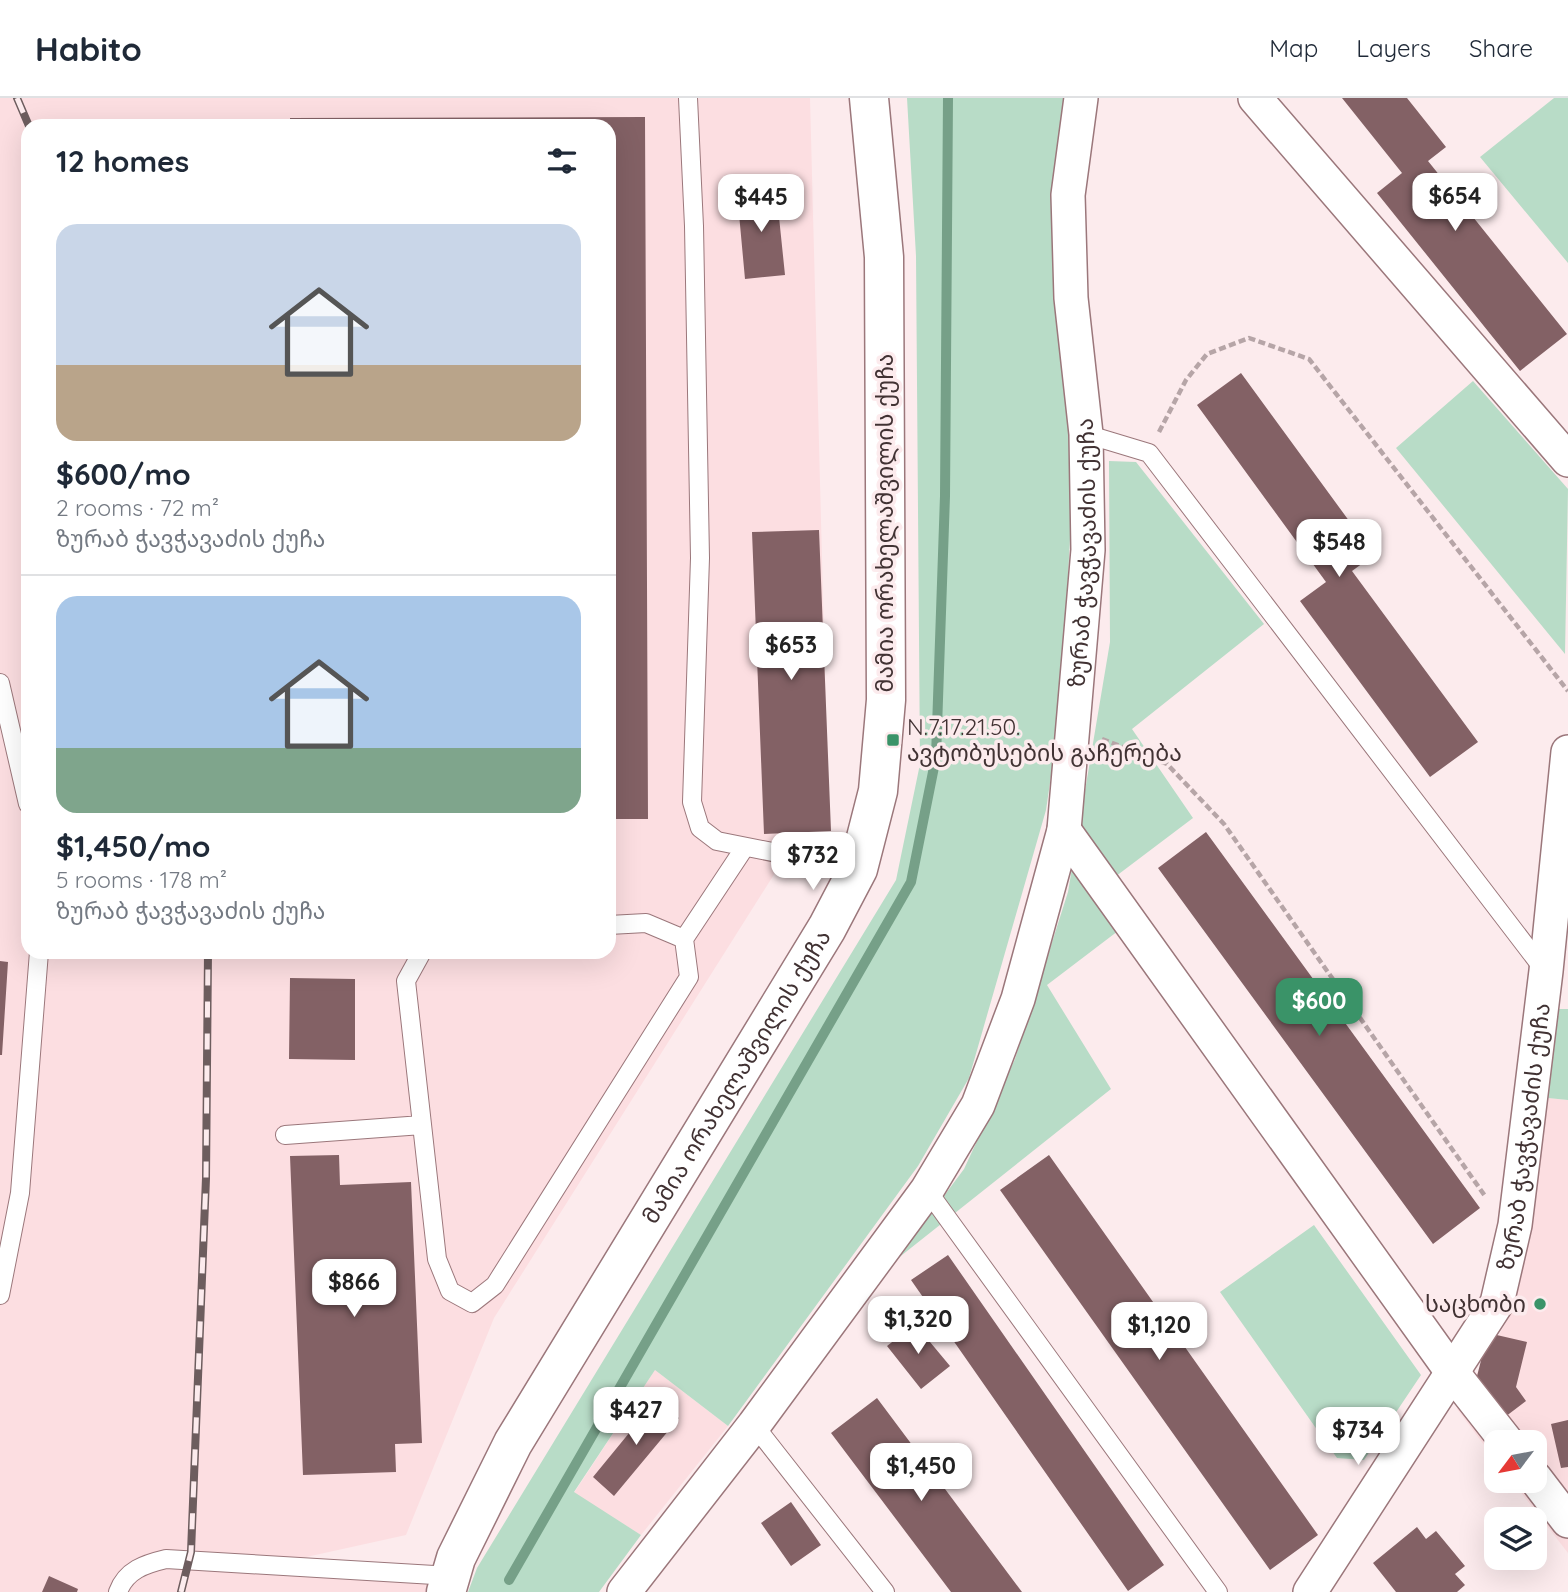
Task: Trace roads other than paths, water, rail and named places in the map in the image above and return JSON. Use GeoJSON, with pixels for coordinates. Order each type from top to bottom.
{"type":"FeatureCollection","features":[{"type":"Feature","properties":{"kind":"street","name":"მამია ორახელაშვილის ქუჩა"},"geometry":{"type":"LineString","coordinates":[[448,1584],[456,1558],[513,1443],[827,928],[858,869],[878,791],[886,700],[884,257],[869,98]]}},
{"type":"Feature","properties":{"kind":"street","name":"ზურაბ ჭავჭავაძის ქუჩა"},"geometry":{"type":"LineString","coordinates":[[624,1592],[754,1425],[927,1190],[978,1105],[1018,999],[1064,830],[1088,550],[1086,434],[1071,298],[1068,195],[1082,98]]}},
{"type":"Feature","properties":{"kind":"street"},"geometry":{"type":"LineString","coordinates":[[1255,98],[1568,460]]}},
{"type":"Feature","properties":{"kind":"street","name":"ზურაბ ჭავჭავაძის ქუჩა"},"geometry":{"type":"LineString","coordinates":[[1310,1592],[1497,1303],[1513,1235],[1546,971],[1568,752]]}},
{"type":"Feature","properties":{"kind":"street"},"geometry":{"type":"LineString","coordinates":[[1064,830],[1452,1371],[1498,1430]]}},
{"type":"Feature","properties":{"kind":"street"},"geometry":{"type":"LineString","coordinates":[[1547,1493],[1568,1521]]}},
{"type":"Feature","properties":{"kind":"lane"},"geometry":{"type":"LineString","coordinates":[[688,98],[695,240],[700,558],[692,802],[700,828],[717,841],[858,869]]}},
{"type":"Feature","properties":{"kind":"lane"},"geometry":{"type":"LineString","coordinates":[[1086,434],[1149,453],[1546,971]]}},
{"type":"Feature","properties":{"kind":"lane"},"geometry":{"type":"LineString","coordinates":[[0,683],[21,774]]}},
{"type":"Feature","properties":{"kind":"lane"},"geometry":{"type":"LineString","coordinates":[[418,959],[406,981],[438,1259],[450,1292],[472,1303],[495,1285],[689,977],[684,939],[745,846]]}},
{"type":"Feature","properties":{"kind":"lane"},"geometry":{"type":"LineString","coordinates":[[616,925],[646,923],[684,939]]}},
{"type":"Feature","properties":{"kind":"lane"},"geometry":{"type":"LineString","coordinates":[[0,1295],[20,1193],[38,959]]}},
{"type":"Feature","properties":{"kind":"lane"},"geometry":{"type":"LineString","coordinates":[[285,1135],[422,1125]]}},
{"type":"Feature","properties":{"kind":"lane"},"geometry":{"type":"LineString","coordinates":[[927,1190],[1218,1592]]}},
{"type":"Feature","properties":{"kind":"lane"},"geometry":{"type":"LineString","coordinates":[[754,1425],[885,1592]]}},
{"type":"Feature","properties":{"kind":"lane"},"geometry":{"type":"LineString","coordinates":[[118,1592],[121,1583],[140,1565],[166,1559],[448,1584]]}},
{"type":"Feature","properties":{"kind":"waterway"},"geometry":{"type":"LineString","coordinates":[[509,1580],[911,882],[936,757],[945,496],[948,98]]}},
{"type":"Feature","properties":{"kind":"railway"},"geometry":{"type":"LineString","coordinates":[[17,98],[26,119]]}},
{"type":"Feature","properties":{"kind":"railway"},"geometry":{"type":"LineString","coordinates":[[181,1592],[191,1552],[206,1178],[208,959]]}},
{"type":"Feature","properties":{"kind":"place","name":"N.7.17.21.50. ავტობუსების გაჩერება"},"geometry":{"type":"Point","coordinates":[893,740]}},
{"type":"Feature","properties":{"kind":"place","name":"საცხობი"},"geometry":{"type":"Point","coordinates":[1540,1304]}}]}
